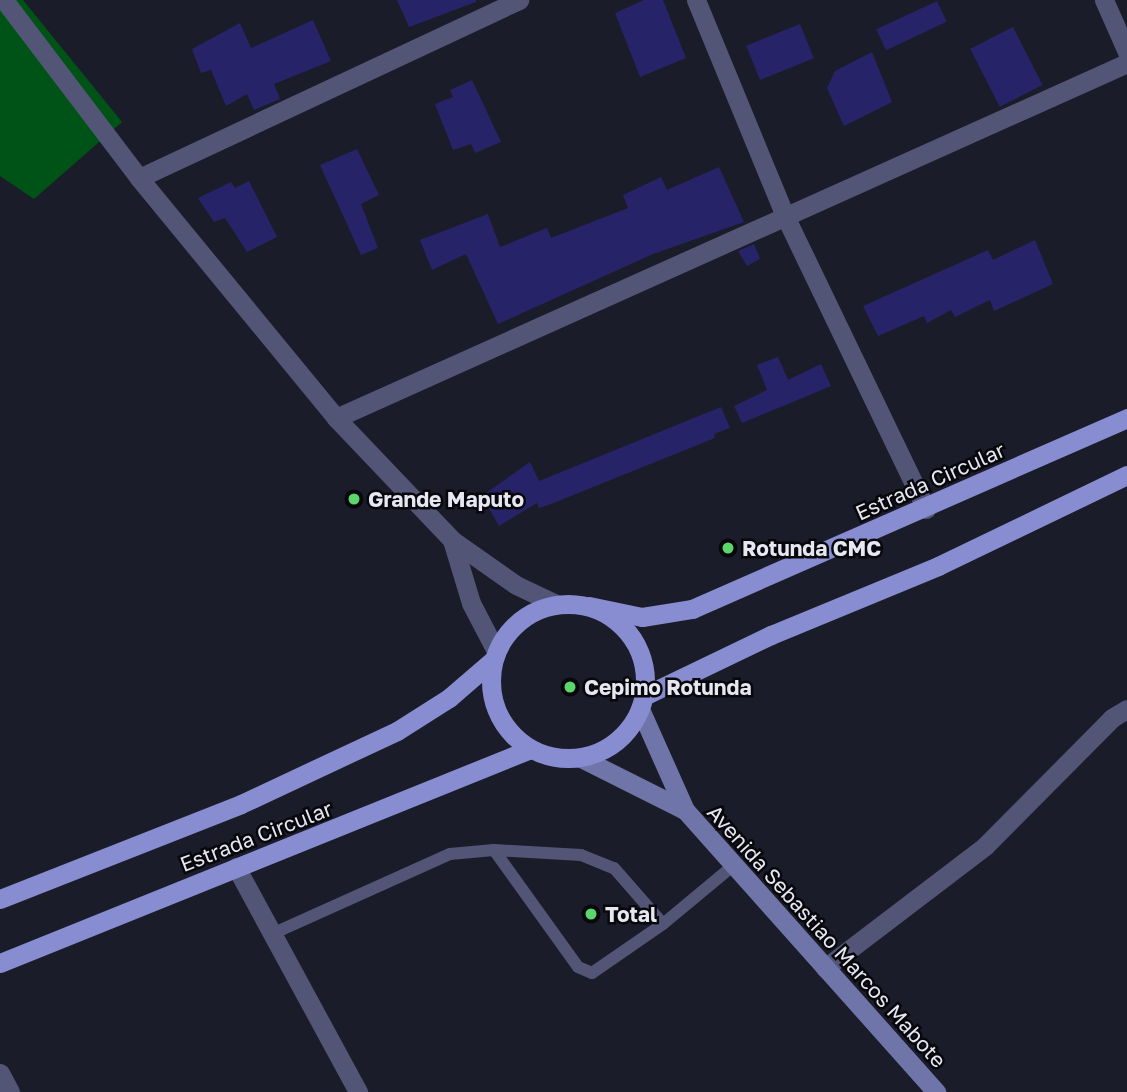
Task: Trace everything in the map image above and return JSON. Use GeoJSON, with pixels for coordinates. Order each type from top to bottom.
{"type":"FeatureCollection","features":[{"type":"Feature","properties":{"kind":"main road","name":"Estrada Circular"},"geometry":{"type":"LineString","coordinates":[[589,606],[642,617],[692,608],[926,509],[1127,418]]}},
{"type":"Feature","properties":{"kind":"main road"},"geometry":{"type":"LineString","coordinates":[[642,702],[771,635],[938,566],[1127,475]]}},
{"type":"Feature","properties":{"kind":"main road"},"geometry":{"type":"LineString","coordinates":[[556,604],[589,606],[615,619],[634,640],[644,667],[642,702],[626,732],[606,749],[581,758],[561,759],[528,750],[502,723],[491,693],[494,656],[520,620],[556,604]]}},
{"type":"Feature","properties":{"kind":"main road","name":"Estrada Circular"},"geometry":{"type":"LineString","coordinates":[[0,899],[242,804],[397,731],[449,698],[494,656]]}},
{"type":"Feature","properties":{"kind":"main road"},"geometry":{"type":"LineString","coordinates":[[642,702],[685,810]]}},
{"type":"Feature","properties":{"kind":"main road","name":"Estrada Circular"},"geometry":{"type":"LineString","coordinates":[[0,963],[236,867],[415,799],[528,750]]}},
{"type":"Feature","properties":{"kind":"main road"},"geometry":{"type":"LineString","coordinates":[[581,758],[685,810]]}},
{"type":"Feature","properties":{"kind":"main road","name":"Avenida Sebastiao Marcos Mabote"},"geometry":{"type":"LineString","coordinates":[[685,810],[936,1092]]}},
{"type":"Feature","properties":{"kind":"street"},"geometry":{"type":"LineString","coordinates":[[4,0],[139,178],[336,418],[452,540],[516,584],[556,604]]}},
{"type":"Feature","properties":{"kind":"street"},"geometry":{"type":"LineString","coordinates":[[139,178],[519,0]]}},
{"type":"Feature","properties":{"kind":"street"},"geometry":{"type":"LineString","coordinates":[[696,0],[786,218],[926,509]]}},
{"type":"Feature","properties":{"kind":"street"},"geometry":{"type":"LineString","coordinates":[[1104,0],[1127,52]]}},
{"type":"Feature","properties":{"kind":"street"},"geometry":{"type":"LineString","coordinates":[[336,418],[1127,63]]}},
{"type":"Feature","properties":{"kind":"street"},"geometry":{"type":"LineString","coordinates":[[452,540],[471,603],[494,656]]}},
{"type":"Feature","properties":{"kind":"street"},"geometry":{"type":"LineString","coordinates":[[825,968],[985,846],[1112,718],[1127,709]]}},
{"type":"Feature","properties":{"kind":"street"},"geometry":{"type":"LineString","coordinates":[[236,867],[358,1092]]}},
{"type":"Feature","properties":{"kind":"street"},"geometry":{"type":"LineString","coordinates":[[0,1073],[10,1092]]}},
{"type":"Feature","properties":{"kind":"lane"},"geometry":{"type":"LineString","coordinates":[[494,850],[578,967],[592,973],[663,924],[734,865]]}},
{"type":"Feature","properties":{"kind":"lane"},"geometry":{"type":"LineString","coordinates":[[272,934],[450,853],[494,850],[581,855],[614,868],[663,924]]}},
{"type":"Feature","properties":{"kind":"green space"},"geometry":{"type":"Polygon","coordinates":[[[0,0],[23,0],[122,122],[34,199],[0,176],[0,0]]]}},
{"type":"Feature","properties":{"kind":"building"},"geometry":{"type":"Polygon","coordinates":[[[397,0],[476,0],[476,2],[409,27],[397,0]]]}},
{"type":"Feature","properties":{"kind":"building"},"geometry":{"type":"Polygon","coordinates":[[[644,0],[663,0],[686,58],[640,77],[615,13],[644,0]]]}},
{"type":"Feature","properties":{"kind":"building"},"geometry":{"type":"Polygon","coordinates":[[[937,1],[947,22],[886,50],[876,29],[937,1]]]}},
{"type":"Feature","properties":{"kind":"building"},"geometry":{"type":"Polygon","coordinates":[[[313,20],[331,61],[274,84],[280,99],[254,110],[247,94],[226,106],[211,70],[201,73],[192,49],[240,23],[251,48],[313,20]]]}},
{"type":"Feature","properties":{"kind":"building"},"geometry":{"type":"Polygon","coordinates":[[[800,24],[814,58],[760,80],[746,46],[800,24]]]}},
{"type":"Feature","properties":{"kind":"building"},"geometry":{"type":"Polygon","coordinates":[[[1013,27],[1043,85],[1000,107],[970,49],[1013,27]]]}},
{"type":"Feature","properties":{"kind":"building"},"geometry":{"type":"Polygon","coordinates":[[[872,52],[892,102],[844,126],[827,88],[835,71],[872,52]]]}},
{"type":"Feature","properties":{"kind":"building"},"geometry":{"type":"Polygon","coordinates":[[[472,80],[501,142],[475,153],[471,144],[453,150],[435,104],[453,97],[450,90],[472,80]]]}},
{"type":"Feature","properties":{"kind":"building"},"geometry":{"type":"Polygon","coordinates":[[[357,149],[379,195],[361,204],[378,248],[361,255],[320,165],[357,149]]]}},
{"type":"Feature","properties":{"kind":"building"},"geometry":{"type":"Polygon","coordinates":[[[719,167],[744,222],[653,254],[498,324],[466,254],[432,270],[420,240],[488,214],[500,247],[547,228],[551,238],[628,208],[623,195],[661,177],[667,190],[719,167]]]}},
{"type":"Feature","properties":{"kind":"building"},"geometry":{"type":"Polygon","coordinates":[[[249,181],[277,237],[247,252],[225,218],[214,222],[198,198],[231,182],[235,188],[249,181]]]}},
{"type":"Feature","properties":{"kind":"building"},"geometry":{"type":"Polygon","coordinates":[[[1035,240],[1053,284],[994,311],[990,300],[955,317],[951,310],[927,323],[924,316],[878,336],[863,306],[988,250],[993,260],[1035,240]]]}},
{"type":"Feature","properties":{"kind":"building"},"geometry":{"type":"Polygon","coordinates":[[[754,244],[760,259],[747,266],[738,251],[754,244]]]}},
{"type":"Feature","properties":{"kind":"building"},"geometry":{"type":"Polygon","coordinates":[[[778,357],[788,380],[821,364],[831,386],[742,423],[734,406],[767,390],[757,365],[778,357]]]}},
{"type":"Feature","properties":{"kind":"building"},"geometry":{"type":"Polygon","coordinates":[[[721,407],[730,428],[714,434],[715,438],[551,504],[539,508],[537,503],[499,526],[482,496],[530,462],[539,481],[721,407]]]}},
{"type":"Feature","properties":{"kind":"place","name":"Grande Maputo"},"geometry":{"type":"Point","coordinates":[354,499]}},
{"type":"Feature","properties":{"kind":"place","name":"Rotunda CMC"},"geometry":{"type":"Point","coordinates":[728,548]}},
{"type":"Feature","properties":{"kind":"place","name":"Cepimo Rotunda"},"geometry":{"type":"Point","coordinates":[570,687]}},
{"type":"Feature","properties":{"kind":"place","name":"Total"},"geometry":{"type":"Point","coordinates":[591,914]}}]}
